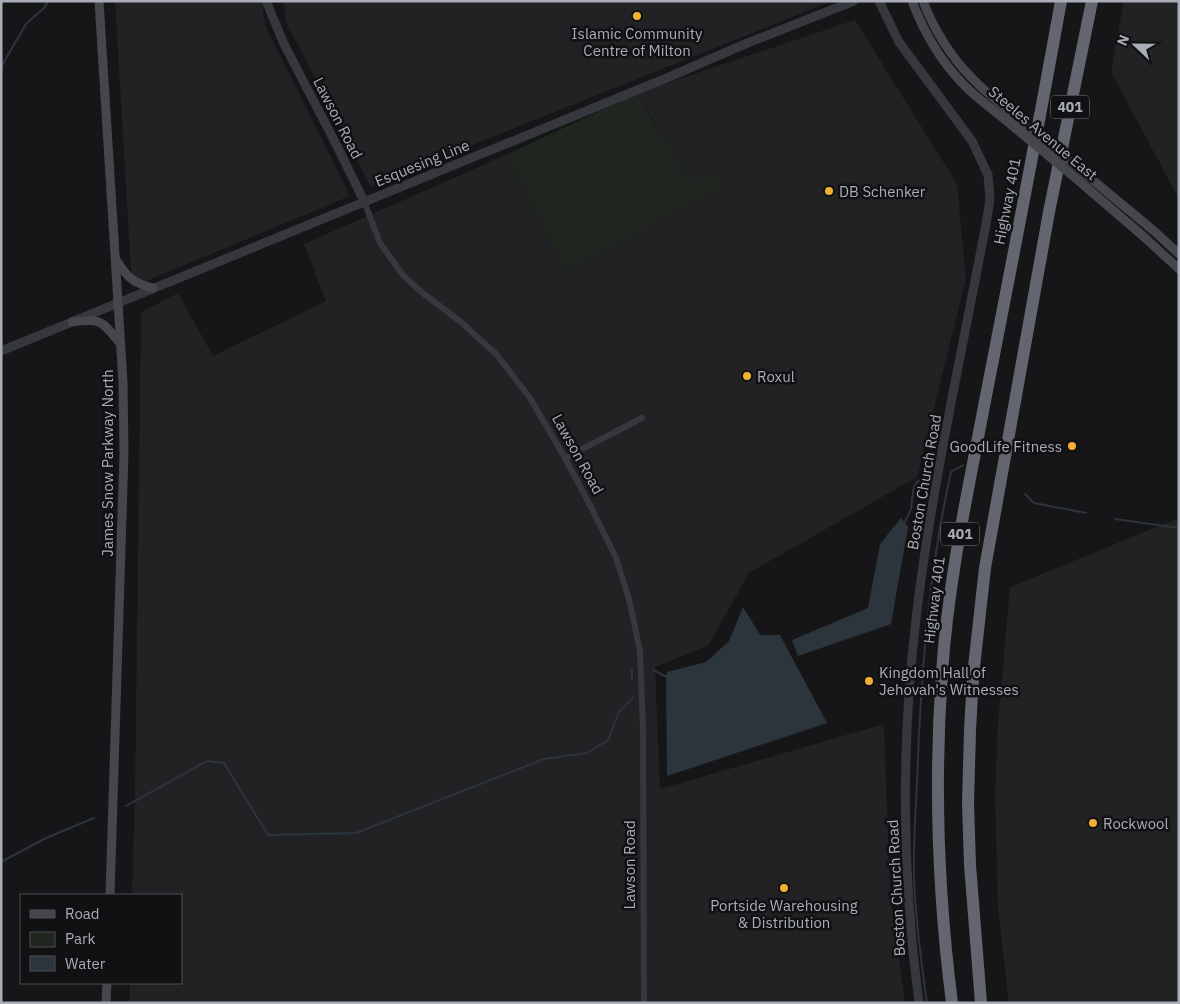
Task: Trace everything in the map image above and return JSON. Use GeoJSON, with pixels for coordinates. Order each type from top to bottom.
{"type":"FeatureCollection","features":[{"type":"Feature","properties":{"kind":"highway","name":"Highway 401"},"geometry":{"type":"LineString","coordinates":[[952,1003],[944,943],[939,868],[938,807],[942,672],[954,564],[1062,1]]}},
{"type":"Feature","properties":{"kind":"highway","name":"401"},"geometry":{"type":"LineString","coordinates":[[981,1003],[970,874],[968,804],[973,676],[985,568],[1049,212],[1092,1]]}},
{"type":"Feature","properties":{"kind":"main road","name":"James Snow Parkway North"},"geometry":{"type":"LineString","coordinates":[[99,1],[123,382],[124,453],[110,894]]}},
{"type":"Feature","properties":{"kind":"main road","name":"Steeles Avenue East"},"geometry":{"type":"LineString","coordinates":[[912,1],[927,34],[968,89],[1019,126],[1154,231],[1179,254]]}},
{"type":"Feature","properties":{"kind":"main road","name":"Steeles Avenue East"},"geometry":{"type":"LineString","coordinates":[[923,1],[937,30],[952,54],[970,76],[1019,126]]}},
{"type":"Feature","properties":{"kind":"main road","name":"Steeles Avenue East"},"geometry":{"type":"LineString","coordinates":[[1081,176],[1179,269]]}},
{"type":"Feature","properties":{"kind":"main road"},"geometry":{"type":"LineString","coordinates":[[114,255],[134,282],[153,288]]}},
{"type":"Feature","properties":{"kind":"main road"},"geometry":{"type":"LineString","coordinates":[[72,322],[95,319],[107,327],[120,343]]}},
{"type":"Feature","properties":{"kind":"main road"},"geometry":{"type":"LineString","coordinates":[[106,1003],[107,984]]}},
{"type":"Feature","properties":{"kind":"street","name":"Lawson Road"},"geometry":{"type":"LineString","coordinates":[[266,1],[284,44],[364,201],[374,231],[389,258],[420,291],[461,322],[497,355],[530,398],[565,458],[616,558],[629,599],[640,651],[643,730],[644,1003]]}},
{"type":"Feature","properties":{"kind":"street","name":"Esquesing Line"},"geometry":{"type":"LineString","coordinates":[[1,350],[854,1]]}},
{"type":"Feature","properties":{"kind":"street","name":"Boston Church Road"},"geometry":{"type":"LineString","coordinates":[[879,1],[899,42],[972,141],[984,165],[990,192],[986,223],[932,507],[916,620],[908,718],[906,864],[912,951],[919,1003]]}},
{"type":"Feature","properties":{"kind":"street"},"geometry":{"type":"LineString","coordinates":[[565,458],[642,418]]}},
{"type":"Feature","properties":{"kind":"shaded area"},"geometry":{"type":"Polygon","coordinates":[[[115,1],[262,1],[265,25],[350,196],[132,287],[115,1]]]}},
{"type":"Feature","properties":{"kind":"shaded area"},"geometry":{"type":"Polygon","coordinates":[[[283,1],[832,1],[370,186],[286,22],[283,1]]]}},
{"type":"Feature","properties":{"kind":"shaded area"},"geometry":{"type":"Polygon","coordinates":[[[1124,1],[1179,1],[1179,199],[1111,72],[1124,1]]]}},
{"type":"Feature","properties":{"kind":"shaded area"},"geometry":{"type":"Polygon","coordinates":[[[855,20],[957,184],[966,278],[917,477],[749,573],[708,646],[655,667],[660,789],[884,724],[890,894],[905,1003],[129,1003],[130,984],[182,984],[182,894],[132,894],[141,312],[178,293],[213,356],[326,301],[304,244],[506,155],[566,271],[714,175],[686,181],[638,93],[855,20]]]}},
{"type":"Feature","properties":{"kind":"shaded area","name":"Rockwool"},"geometry":{"type":"Polygon","coordinates":[[[1179,518],[1179,1003],[1009,1003],[998,910],[995,793],[998,723],[1010,587],[1179,518]]]}},
{"type":"Feature","properties":{"kind":"green space"},"geometry":{"type":"Polygon","coordinates":[[[638,93],[654,124],[672,148],[686,180],[714,175],[723,186],[566,271],[506,155],[638,93]]]}},
{"type":"Feature","properties":{"kind":"water"},"geometry":{"type":"Polygon","coordinates":[[[901,518],[908,527],[891,624],[798,656],[792,640],[868,608],[880,544],[901,518]]]}},
{"type":"Feature","properties":{"kind":"water"},"geometry":{"type":"Polygon","coordinates":[[[743,607],[760,635],[780,635],[827,723],[667,776],[667,672],[706,662],[729,641],[743,607]]]}},
{"type":"Feature","properties":{"kind":"waterway"},"geometry":{"type":"LineString","coordinates":[[1,67],[26,24],[45,7],[48,1]]}},
{"type":"Feature","properties":{"kind":"waterway"},"geometry":{"type":"LineString","coordinates":[[927,1003],[917,923],[914,875],[922,685],[932,578],[944,507],[951,472],[963,465]]}},
{"type":"Feature","properties":{"kind":"waterway"},"geometry":{"type":"LineString","coordinates":[[904,524],[911,509],[914,487],[919,480],[932,477]]}},
{"type":"Feature","properties":{"kind":"waterway"},"geometry":{"type":"LineString","coordinates":[[1025,494],[1034,503],[1086,513]]}},
{"type":"Feature","properties":{"kind":"waterway"},"geometry":{"type":"LineString","coordinates":[[1115,519],[1179,528]]}},
{"type":"Feature","properties":{"kind":"waterway"},"geometry":{"type":"LineString","coordinates":[[632,669],[632,678]]}},
{"type":"Feature","properties":{"kind":"waterway"},"geometry":{"type":"LineString","coordinates":[[653,670],[667,677]]}},
{"type":"Feature","properties":{"kind":"waterway"},"geometry":{"type":"LineString","coordinates":[[126,806],[207,761],[224,763],[268,835],[356,833],[544,759],[587,753],[608,740],[619,712],[633,698]]}},
{"type":"Feature","properties":{"kind":"waterway"},"geometry":{"type":"LineString","coordinates":[[1,862],[44,839],[94,818]]}},
{"type":"Feature","properties":{"kind":"place","name":"Islamic Community Centre of Milton"},"geometry":{"type":"Point","coordinates":[637,16]}},
{"type":"Feature","properties":{"kind":"place","name":"DB Schenker"},"geometry":{"type":"Point","coordinates":[829,191]}},
{"type":"Feature","properties":{"kind":"place","name":"Roxul"},"geometry":{"type":"Point","coordinates":[747,376]}},
{"type":"Feature","properties":{"kind":"place","name":"GoodLife Fitness"},"geometry":{"type":"Point","coordinates":[1072,446]}},
{"type":"Feature","properties":{"kind":"place","name":"Kingdom Hall of Jehovah's Witnesses"},"geometry":{"type":"Point","coordinates":[869,681]}},
{"type":"Feature","properties":{"kind":"place","name":"Rockwool"},"geometry":{"type":"Point","coordinates":[1093,823]}},
{"type":"Feature","properties":{"kind":"place","name":"Portside Warehousing & Distribution"},"geometry":{"type":"Point","coordinates":[784,888]}}]}
